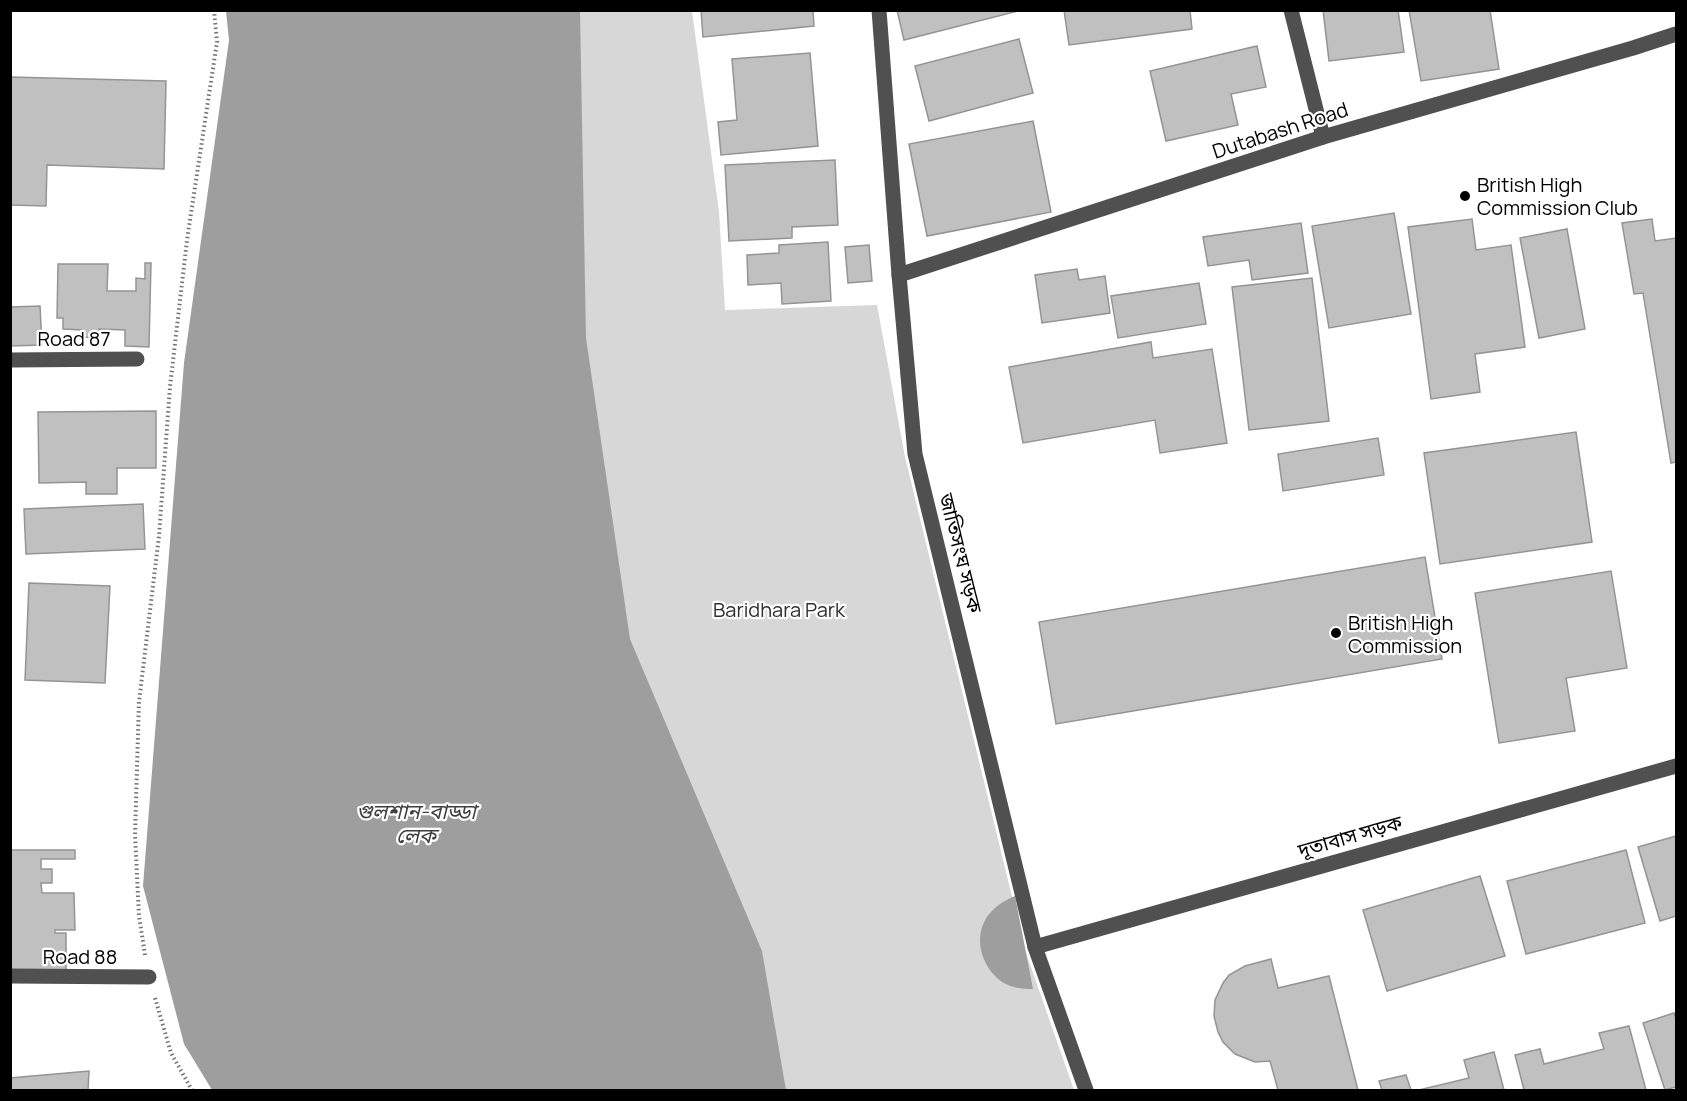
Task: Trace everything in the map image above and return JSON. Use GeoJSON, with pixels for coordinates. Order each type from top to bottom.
{"type":"FeatureCollection","features":[{"type":"Feature","properties":{"kind":"street","name":"জাতিসংঘ সড়ক"},"geometry":{"type":"LineString","coordinates":[[879,10],[915,454],[1035,947],[1086,1090]]}},
{"type":"Feature","properties":{"kind":"street"},"geometry":{"type":"LineString","coordinates":[[1291,10],[1323,137]]}},
{"type":"Feature","properties":{"kind":"street","name":"Dutabash Road"},"geometry":{"type":"LineString","coordinates":[[899,275],[1323,137],[1633,48],[1677,33]]}},
{"type":"Feature","properties":{"kind":"street","name":"Road 87"},"geometry":{"type":"LineString","coordinates":[[10,360],[137,359]]}},
{"type":"Feature","properties":{"kind":"street","name":"দূতাবাস সড়ক"},"geometry":{"type":"LineString","coordinates":[[1035,947],[1677,766]]}},
{"type":"Feature","properties":{"kind":"street","name":"Road 88"},"geometry":{"type":"LineString","coordinates":[[10,976],[148,977]]}},
{"type":"Feature","properties":{"kind":"path"},"geometry":{"type":"LineString","coordinates":[[192,1090],[171,1053],[148,977],[139,916],[135,835],[139,702],[159,536],[170,387],[188,240],[217,42],[214,10]]}},
{"type":"Feature","properties":{"kind":"green space","name":"Baridhara Park"},"geometry":{"type":"Polygon","coordinates":[[[574,11],[692,11],[719,212],[725,310],[877,305],[905,457],[1025,950],[1074,1090],[785,1090],[625,650],[581,347],[574,11]]]}},
{"type":"Feature","properties":{"kind":"water","name":"গুলশান-বাড্ডা লেক"},"geometry":{"type":"Polygon","coordinates":[[[226,11],[580,11],[586,338],[630,639],[762,951],[786,1090],[212,1090],[184,1044],[143,886],[184,363],[229,40],[226,11]]]}},
{"type":"Feature","properties":{"kind":"water"},"geometry":{"type":"Polygon","coordinates":[[[1015,896],[1033,989],[1017,988],[1002,982],[988,967],[981,948],[981,929],[985,920],[996,907],[1015,896]]]}},
{"type":"Feature","properties":{"kind":"building"},"geometry":{"type":"Polygon","coordinates":[[[701,10],[813,10],[814,26],[703,37],[701,10]]]}},
{"type":"Feature","properties":{"kind":"building"},"geometry":{"type":"Polygon","coordinates":[[[897,10],[1022,10],[904,40],[897,10]]]}},
{"type":"Feature","properties":{"kind":"building"},"geometry":{"type":"Polygon","coordinates":[[[1064,10],[1190,10],[1192,29],[1069,45],[1064,10]]]}},
{"type":"Feature","properties":{"kind":"building"},"geometry":{"type":"Polygon","coordinates":[[[1323,10],[1398,10],[1404,52],[1329,61],[1323,10]]]}},
{"type":"Feature","properties":{"kind":"building"},"geometry":{"type":"Polygon","coordinates":[[[1409,10],[1490,10],[1499,69],[1421,81],[1409,10]]]}},
{"type":"Feature","properties":{"kind":"building"},"geometry":{"type":"Polygon","coordinates":[[[1019,39],[1033,93],[929,121],[915,66],[1019,39]]]}},
{"type":"Feature","properties":{"kind":"building"},"geometry":{"type":"Polygon","coordinates":[[[1257,46],[1266,87],[1231,94],[1238,125],[1166,141],[1150,71],[1257,46]]]}},
{"type":"Feature","properties":{"kind":"building"},"geometry":{"type":"Polygon","coordinates":[[[810,53],[818,146],[721,155],[718,122],[737,120],[732,59],[810,53]]]}},
{"type":"Feature","properties":{"kind":"building"},"geometry":{"type":"Polygon","coordinates":[[[10,77],[166,81],[164,169],[47,165],[46,206],[10,205],[10,77]]]}},
{"type":"Feature","properties":{"kind":"building"},"geometry":{"type":"Polygon","coordinates":[[[1033,121],[1051,212],[927,236],[909,144],[1033,121]]]}},
{"type":"Feature","properties":{"kind":"building"},"geometry":{"type":"Polygon","coordinates":[[[835,160],[838,225],[792,227],[792,238],[729,241],[725,165],[835,160]]]}},
{"type":"Feature","properties":{"kind":"building"},"geometry":{"type":"Polygon","coordinates":[[[1394,213],[1411,314],[1329,328],[1312,226],[1394,213]]]}},
{"type":"Feature","properties":{"kind":"building"},"geometry":{"type":"Polygon","coordinates":[[[1472,219],[1476,250],[1511,245],[1525,347],[1475,354],[1480,392],[1431,399],[1408,227],[1472,219]]]}},
{"type":"Feature","properties":{"kind":"building"},"geometry":{"type":"Polygon","coordinates":[[[1652,219],[1655,241],[1676,238],[1676,462],[1671,463],[1643,293],[1634,294],[1622,223],[1652,219]]]}},
{"type":"Feature","properties":{"kind":"building"},"geometry":{"type":"Polygon","coordinates":[[[1301,223],[1308,273],[1252,280],[1249,260],[1208,266],[1203,237],[1301,223]]]}},
{"type":"Feature","properties":{"kind":"building"},"geometry":{"type":"Polygon","coordinates":[[[1567,229],[1585,329],[1539,338],[1520,238],[1567,229]]]}},
{"type":"Feature","properties":{"kind":"building"},"geometry":{"type":"Polygon","coordinates":[[[828,242],[831,301],[782,304],[781,283],[748,285],[747,255],[779,253],[779,245],[828,242]]]}},
{"type":"Feature","properties":{"kind":"building"},"geometry":{"type":"Polygon","coordinates":[[[869,245],[872,281],[848,283],[845,247],[869,245]]]}},
{"type":"Feature","properties":{"kind":"building"},"geometry":{"type":"Polygon","coordinates":[[[145,263],[151,263],[149,347],[125,346],[125,330],[99,329],[99,338],[83,337],[83,330],[63,329],[63,318],[57,318],[58,264],[108,264],[107,291],[136,291],[136,278],[145,279],[145,263]]]}},
{"type":"Feature","properties":{"kind":"building"},"geometry":{"type":"Polygon","coordinates":[[[1077,269],[1079,280],[1105,276],[1110,313],[1042,323],[1035,275],[1077,269]]]}},
{"type":"Feature","properties":{"kind":"building"},"geometry":{"type":"Polygon","coordinates":[[[1312,278],[1329,421],[1249,430],[1232,287],[1312,278]]]}},
{"type":"Feature","properties":{"kind":"building"},"geometry":{"type":"Polygon","coordinates":[[[1199,283],[1206,324],[1118,338],[1111,296],[1199,283]]]}},
{"type":"Feature","properties":{"kind":"building"},"geometry":{"type":"Polygon","coordinates":[[[40,306],[42,345],[10,346],[10,307],[40,306]]]}},
{"type":"Feature","properties":{"kind":"building"},"geometry":{"type":"Polygon","coordinates":[[[1151,342],[1153,358],[1212,349],[1227,443],[1160,453],[1155,420],[1023,443],[1009,367],[1151,342]]]}},
{"type":"Feature","properties":{"kind":"building"},"geometry":{"type":"Polygon","coordinates":[[[156,411],[156,468],[117,468],[117,494],[86,494],[86,482],[39,483],[38,412],[156,411]]]}},
{"type":"Feature","properties":{"kind":"building"},"geometry":{"type":"Polygon","coordinates":[[[1576,432],[1592,542],[1440,564],[1424,453],[1576,432]]]}},
{"type":"Feature","properties":{"kind":"building"},"geometry":{"type":"Polygon","coordinates":[[[1378,438],[1384,475],[1283,491],[1278,454],[1378,438]]]}},
{"type":"Feature","properties":{"kind":"building"},"geometry":{"type":"Polygon","coordinates":[[[143,504],[145,549],[26,554],[24,509],[143,504]]]}},
{"type":"Feature","properties":{"kind":"building"},"geometry":{"type":"Polygon","coordinates":[[[1425,557],[1442,659],[1056,724],[1039,622],[1425,557]]]}},
{"type":"Feature","properties":{"kind":"building"},"geometry":{"type":"Polygon","coordinates":[[[1611,571],[1627,668],[1566,678],[1575,731],[1499,743],[1475,593],[1611,571]]]}},
{"type":"Feature","properties":{"kind":"building"},"geometry":{"type":"Polygon","coordinates":[[[29,583],[110,586],[105,683],[25,680],[29,583]]]}},
{"type":"Feature","properties":{"kind":"building"},"geometry":{"type":"Polygon","coordinates":[[[1676,836],[1676,916],[1660,921],[1638,847],[1676,836]]]}},
{"type":"Feature","properties":{"kind":"building"},"geometry":{"type":"Polygon","coordinates":[[[10,850],[75,850],[75,859],[41,859],[41,869],[52,869],[52,883],[41,883],[42,893],[74,893],[75,930],[55,930],[55,933],[66,933],[66,972],[10,973],[10,850]]]}},
{"type":"Feature","properties":{"kind":"building"},"geometry":{"type":"Polygon","coordinates":[[[1626,850],[1645,923],[1526,954],[1507,881],[1626,850]]]}},
{"type":"Feature","properties":{"kind":"building"},"geometry":{"type":"Polygon","coordinates":[[[1480,876],[1505,956],[1387,991],[1363,910],[1480,876]]]}},
{"type":"Feature","properties":{"kind":"building"},"geometry":{"type":"Polygon","coordinates":[[[1271,959],[1278,988],[1329,976],[1358,1090],[1278,1090],[1270,1061],[1255,1062],[1235,1054],[1223,1042],[1214,1016],[1215,1000],[1223,983],[1229,975],[1245,966],[1271,959]]]}},
{"type":"Feature","properties":{"kind":"building"},"geometry":{"type":"Polygon","coordinates":[[[1674,1013],[1676,1019],[1676,1087],[1665,1090],[1643,1023],[1674,1013]]]}},
{"type":"Feature","properties":{"kind":"building"},"geometry":{"type":"Polygon","coordinates":[[[1629,1026],[1646,1090],[1524,1090],[1515,1055],[1540,1049],[1544,1064],[1604,1049],[1599,1033],[1629,1026]]]}},
{"type":"Feature","properties":{"kind":"building"},"geometry":{"type":"Polygon","coordinates":[[[1494,1052],[1504,1090],[1419,1090],[1469,1078],[1464,1060],[1494,1052]]]}},
{"type":"Feature","properties":{"kind":"building"},"geometry":{"type":"Polygon","coordinates":[[[89,1071],[88,1090],[10,1090],[10,1078],[89,1071]]]}},
{"type":"Feature","properties":{"kind":"building"},"geometry":{"type":"Polygon","coordinates":[[[1406,1075],[1411,1090],[1382,1090],[1379,1081],[1406,1075]]]}},
{"type":"Feature","properties":{"kind":"place","name":"British High Commission Club"},"geometry":{"type":"Point","coordinates":[1465,196]}},
{"type":"Feature","properties":{"kind":"place","name":"British High Commission"},"geometry":{"type":"Point","coordinates":[1336,633]}}]}
